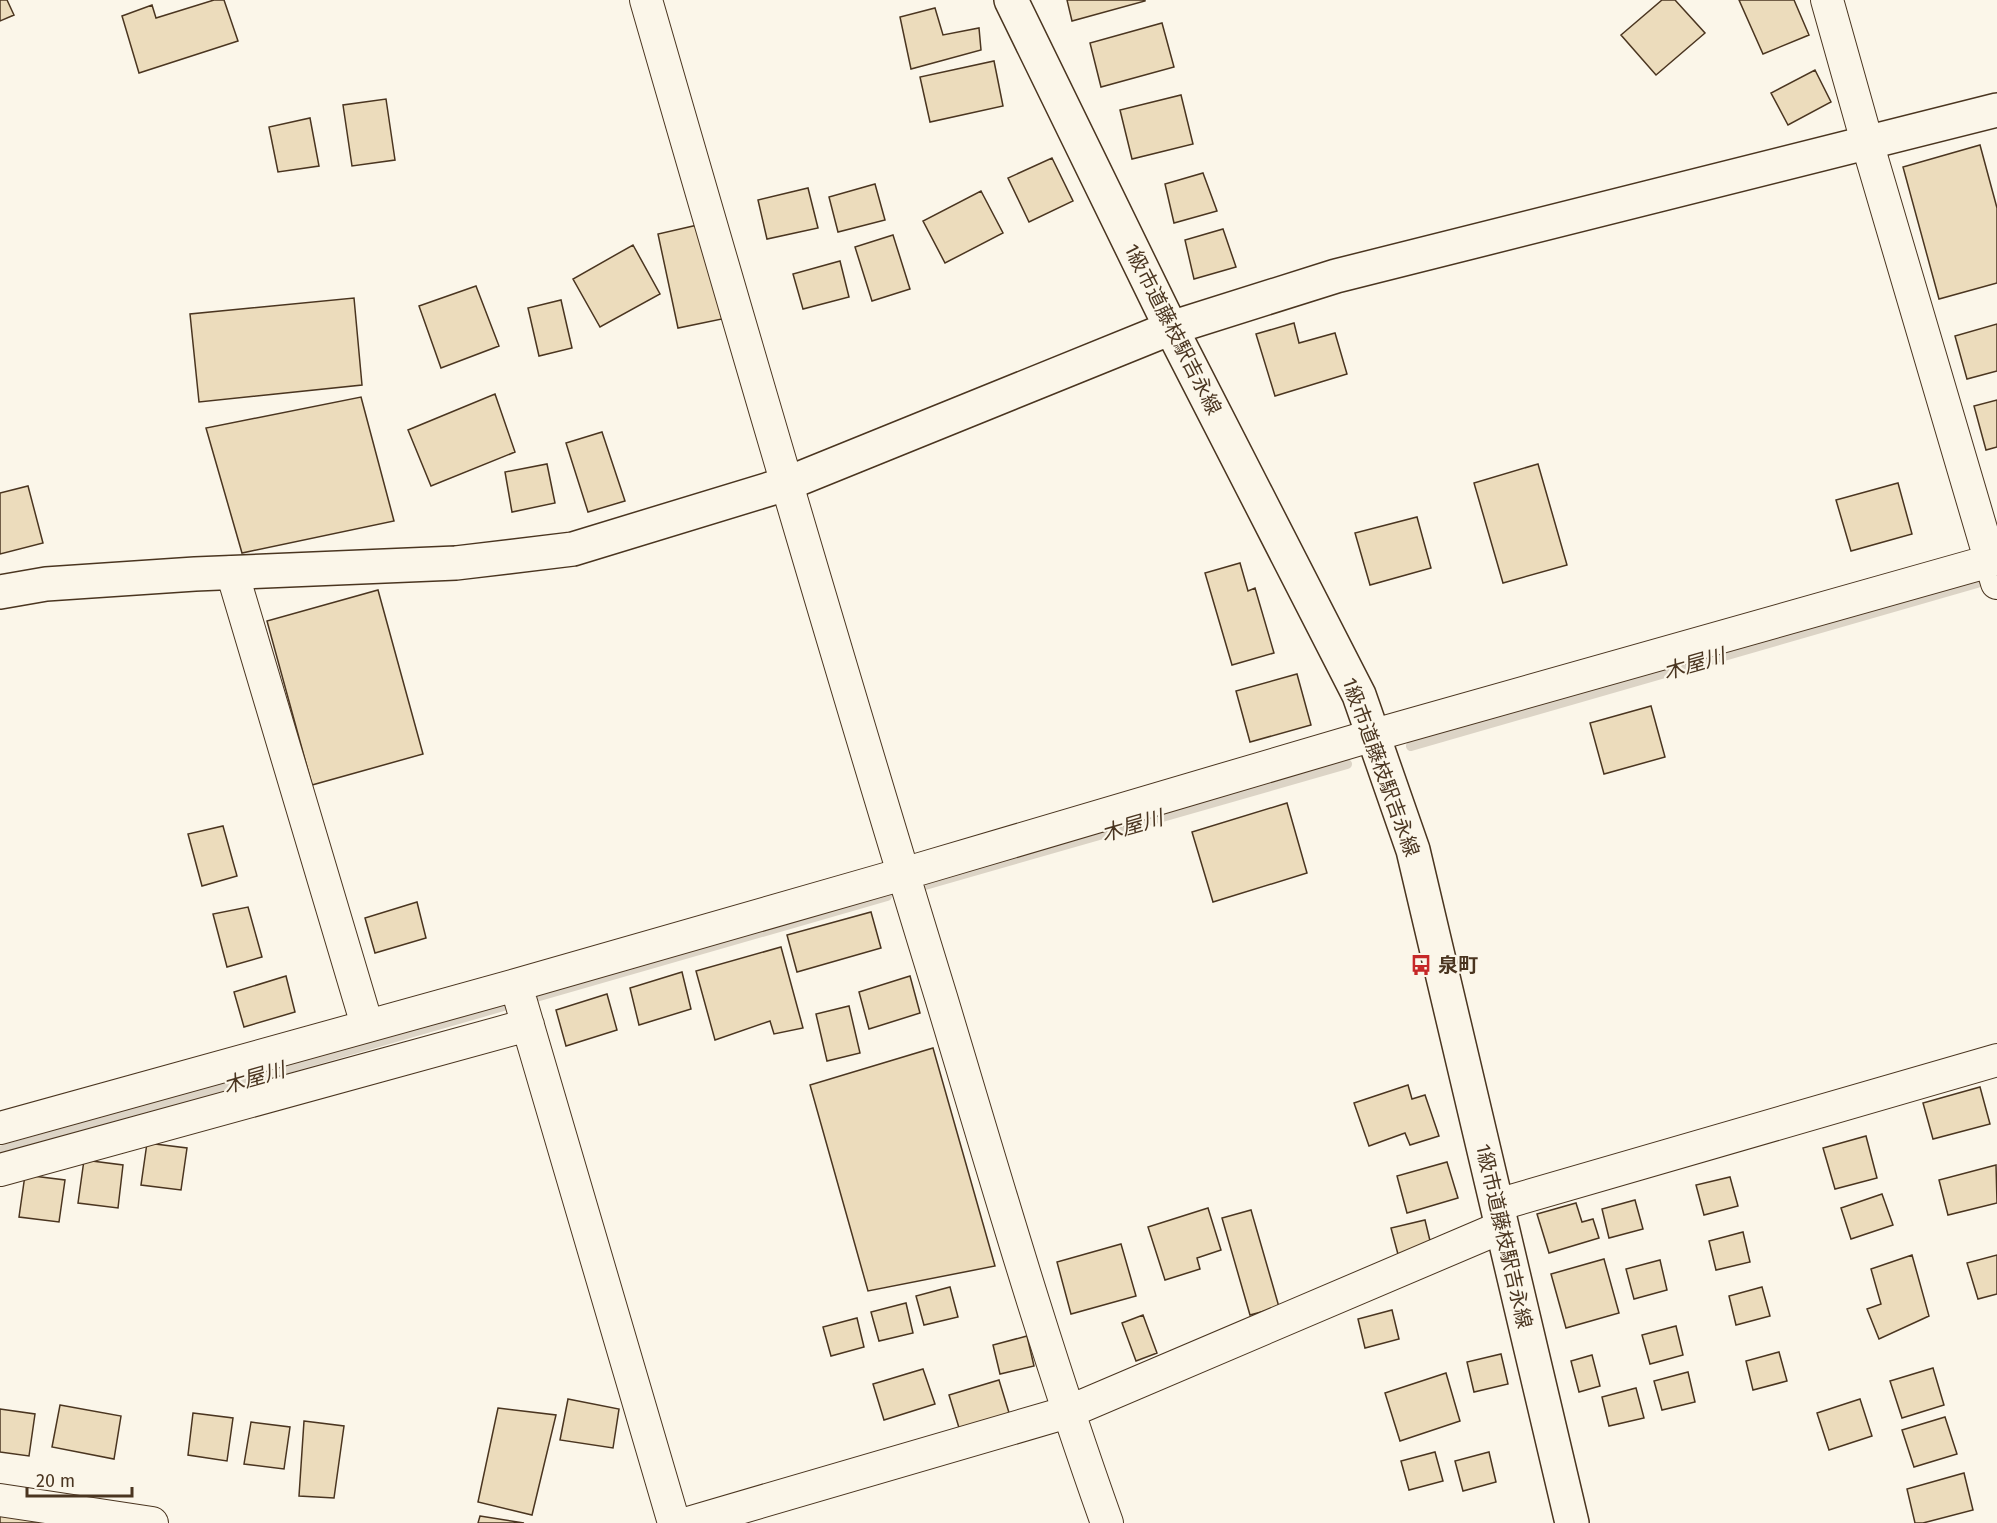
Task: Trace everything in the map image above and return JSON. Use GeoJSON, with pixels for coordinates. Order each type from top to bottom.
{"type":"FeatureCollection","features":[{"type":"Feature","properties":{"kind":"street"},"geometry":{"type":"LineString","coordinates":[[646,0],[786,484],[903,874],[1068,1412],[1107,1523]]}},
{"type":"Feature","properties":{"kind":"street","name":"1級市道藤枝駅吉永線"},"geometry":{"type":"LineString","coordinates":[[1011,0],[1171,328],[1359,695],[1374,735],[1413,850],[1572,1523]]}},
{"type":"Feature","properties":{"kind":"street"},"geometry":{"type":"LineString","coordinates":[[0,1128],[903,874],[1374,735],[1995,568],[1867,142],[1827,0]]}},
{"type":"Feature","properties":{"kind":"street"},"geometry":{"type":"LineString","coordinates":[[0,592],[46,584],[232,572],[456,563],[573,549],[786,484],[1171,328],[1336,276],[1997,110]]}},
{"type":"Feature","properties":{"kind":"street"},"geometry":{"type":"LineString","coordinates":[[232,572],[367,1025]]}},
{"type":"Feature","properties":{"kind":"street"},"geometry":{"type":"LineString","coordinates":[[516,984],[674,1523]]}},
{"type":"Feature","properties":{"kind":"street"},"geometry":{"type":"LineString","coordinates":[[0,1170],[528,1025]]}},
{"type":"Feature","properties":{"kind":"street"},"geometry":{"type":"LineString","coordinates":[[688,1523],[1068,1412],[1500,1216],[1997,1060]]}},
{"type":"Feature","properties":{"kind":"street"},"geometry":{"type":"LineString","coordinates":[[0,1500],[152,1523]]}},
{"type":"Feature","properties":{"kind":"building"},"geometry":{"type":"Polygon","coordinates":[[[0,0],[7,0],[14,15],[0,21],[0,0]]]}},
{"type":"Feature","properties":{"kind":"building"},"geometry":{"type":"Polygon","coordinates":[[[214,0],[224,0],[238,41],[139,73],[122,16],[152,5],[156,18],[214,0]]]}},
{"type":"Feature","properties":{"kind":"building"},"geometry":{"type":"Polygon","coordinates":[[[1067,0],[1145,0],[1145,1],[1072,21],[1067,0]]]}},
{"type":"Feature","properties":{"kind":"building"},"geometry":{"type":"Polygon","coordinates":[[[1662,0],[1675,0],[1705,33],[1656,75],[1621,35],[1662,0]]]}},
{"type":"Feature","properties":{"kind":"building"},"geometry":{"type":"Polygon","coordinates":[[[1739,0],[1794,0],[1809,35],[1763,54],[1739,0]]]}},
{"type":"Feature","properties":{"kind":"building"},"geometry":{"type":"Polygon","coordinates":[[[935,8],[943,35],[979,28],[981,50],[911,69],[900,17],[935,8]]]}},
{"type":"Feature","properties":{"kind":"building"},"geometry":{"type":"Polygon","coordinates":[[[1162,23],[1174,67],[1101,87],[1090,43],[1162,23]]]}},
{"type":"Feature","properties":{"kind":"building"},"geometry":{"type":"Polygon","coordinates":[[[994,61],[1003,106],[930,122],[920,77],[994,61]]]}},
{"type":"Feature","properties":{"kind":"building"},"geometry":{"type":"Polygon","coordinates":[[[1815,70],[1831,102],[1788,125],[1771,93],[1815,70]]]}},
{"type":"Feature","properties":{"kind":"building"},"geometry":{"type":"Polygon","coordinates":[[[1181,95],[1193,144],[1132,159],[1120,110],[1181,95]]]}},
{"type":"Feature","properties":{"kind":"building"},"geometry":{"type":"Polygon","coordinates":[[[386,99],[395,160],[352,166],[343,105],[386,99]]]}},
{"type":"Feature","properties":{"kind":"building"},"geometry":{"type":"Polygon","coordinates":[[[310,118],[319,166],[278,172],[269,127],[310,118]]]}},
{"type":"Feature","properties":{"kind":"building"},"geometry":{"type":"Polygon","coordinates":[[[1980,145],[1997,208],[1997,283],[1939,299],[1903,167],[1980,145]]]}},
{"type":"Feature","properties":{"kind":"building"},"geometry":{"type":"Polygon","coordinates":[[[1052,158],[1073,201],[1029,222],[1008,178],[1052,158]]]}},
{"type":"Feature","properties":{"kind":"building"},"geometry":{"type":"Polygon","coordinates":[[[1203,173],[1217,211],[1174,223],[1165,184],[1203,173]]]}},
{"type":"Feature","properties":{"kind":"building"},"geometry":{"type":"Polygon","coordinates":[[[875,184],[885,220],[838,232],[829,197],[875,184]]]}},
{"type":"Feature","properties":{"kind":"building"},"geometry":{"type":"Polygon","coordinates":[[[808,188],[818,228],[767,239],[758,200],[808,188]]]}},
{"type":"Feature","properties":{"kind":"building"},"geometry":{"type":"Polygon","coordinates":[[[981,191],[1003,233],[945,263],[923,221],[981,191]]]}},
{"type":"Feature","properties":{"kind":"building"},"geometry":{"type":"Polygon","coordinates":[[[702,224],[722,319],[678,328],[658,234],[702,224]]]}},
{"type":"Feature","properties":{"kind":"building"},"geometry":{"type":"Polygon","coordinates":[[[1223,229],[1236,267],[1194,279],[1185,240],[1223,229]]]}},
{"type":"Feature","properties":{"kind":"building"},"geometry":{"type":"Polygon","coordinates":[[[893,235],[910,289],[872,301],[855,247],[893,235]]]}},
{"type":"Feature","properties":{"kind":"building"},"geometry":{"type":"Polygon","coordinates":[[[633,245],[660,294],[600,327],[573,279],[633,245]]]}},
{"type":"Feature","properties":{"kind":"building"},"geometry":{"type":"Polygon","coordinates":[[[840,261],[849,297],[803,309],[793,274],[840,261]]]}},
{"type":"Feature","properties":{"kind":"building"},"geometry":{"type":"Polygon","coordinates":[[[476,286],[499,346],[441,368],[419,306],[476,286]]]}},
{"type":"Feature","properties":{"kind":"building"},"geometry":{"type":"Polygon","coordinates":[[[354,298],[362,385],[199,402],[190,314],[354,298]]]}},
{"type":"Feature","properties":{"kind":"building"},"geometry":{"type":"Polygon","coordinates":[[[561,300],[572,348],[539,356],[528,308],[561,300]]]}},
{"type":"Feature","properties":{"kind":"building"},"geometry":{"type":"Polygon","coordinates":[[[1294,323],[1299,343],[1335,333],[1347,374],[1275,396],[1256,334],[1294,323]]]}},
{"type":"Feature","properties":{"kind":"building"},"geometry":{"type":"Polygon","coordinates":[[[1997,324],[1997,371],[1967,379],[1955,336],[1997,324]]]}},
{"type":"Feature","properties":{"kind":"building"},"geometry":{"type":"Polygon","coordinates":[[[495,394],[515,452],[431,486],[408,430],[495,394]]]}},
{"type":"Feature","properties":{"kind":"building"},"geometry":{"type":"Polygon","coordinates":[[[361,397],[394,521],[242,553],[206,428],[361,397]]]}},
{"type":"Feature","properties":{"kind":"building"},"geometry":{"type":"Polygon","coordinates":[[[1997,400],[1997,447],[1986,450],[1974,406],[1997,400]]]}},
{"type":"Feature","properties":{"kind":"building"},"geometry":{"type":"Polygon","coordinates":[[[602,432],[625,501],[588,512],[566,443],[602,432]]]}},
{"type":"Feature","properties":{"kind":"building"},"geometry":{"type":"Polygon","coordinates":[[[547,464],[555,503],[512,512],[505,472],[547,464]]]}},
{"type":"Feature","properties":{"kind":"building"},"geometry":{"type":"Polygon","coordinates":[[[1538,464],[1567,565],[1503,583],[1474,483],[1538,464]]]}},
{"type":"Feature","properties":{"kind":"building"},"geometry":{"type":"Polygon","coordinates":[[[1898,483],[1912,534],[1851,551],[1836,500],[1898,483]]]}},
{"type":"Feature","properties":{"kind":"building"},"geometry":{"type":"Polygon","coordinates":[[[28,486],[43,543],[0,554],[0,493],[28,486]]]}},
{"type":"Feature","properties":{"kind":"building"},"geometry":{"type":"Polygon","coordinates":[[[1417,517],[1431,568],[1370,585],[1355,533],[1417,517]]]}},
{"type":"Feature","properties":{"kind":"building"},"geometry":{"type":"Polygon","coordinates":[[[1240,563],[1248,591],[1255,588],[1274,653],[1232,665],[1205,573],[1240,563]]]}},
{"type":"Feature","properties":{"kind":"building"},"geometry":{"type":"Polygon","coordinates":[[[378,590],[423,754],[312,785],[267,621],[378,590]]]}},
{"type":"Feature","properties":{"kind":"building"},"geometry":{"type":"Polygon","coordinates":[[[1297,674],[1311,725],[1250,742],[1236,691],[1297,674]]]}},
{"type":"Feature","properties":{"kind":"building"},"geometry":{"type":"Polygon","coordinates":[[[1651,706],[1665,757],[1604,774],[1590,723],[1651,706]]]}},
{"type":"Feature","properties":{"kind":"building"},"geometry":{"type":"Polygon","coordinates":[[[1287,803],[1307,873],[1213,902],[1192,832],[1287,803]]]}},
{"type":"Feature","properties":{"kind":"building"},"geometry":{"type":"Polygon","coordinates":[[[223,826],[237,876],[202,886],[188,834],[223,826]]]}},
{"type":"Feature","properties":{"kind":"building"},"geometry":{"type":"Polygon","coordinates":[[[417,902],[426,938],[375,953],[365,918],[417,902]]]}},
{"type":"Feature","properties":{"kind":"building"},"geometry":{"type":"Polygon","coordinates":[[[248,907],[262,957],[227,967],[213,914],[248,907]]]}},
{"type":"Feature","properties":{"kind":"building"},"geometry":{"type":"Polygon","coordinates":[[[871,912],[881,948],[797,972],[787,935],[871,912]]]}},
{"type":"Feature","properties":{"kind":"building"},"geometry":{"type":"Polygon","coordinates":[[[781,947],[803,1028],[774,1034],[770,1021],[715,1040],[696,971],[781,947]]]}},
{"type":"Feature","properties":{"kind":"building"},"geometry":{"type":"Polygon","coordinates":[[[682,972],[691,1009],[639,1025],[630,988],[682,972]]]}},
{"type":"Feature","properties":{"kind":"building"},"geometry":{"type":"Polygon","coordinates":[[[286,976],[295,1012],[244,1027],[234,992],[286,976]]]}},
{"type":"Feature","properties":{"kind":"building"},"geometry":{"type":"Polygon","coordinates":[[[910,976],[920,1013],[869,1029],[859,992],[910,976]]]}},
{"type":"Feature","properties":{"kind":"building"},"geometry":{"type":"Polygon","coordinates":[[[607,994],[617,1030],[566,1046],[556,1010],[607,994]]]}},
{"type":"Feature","properties":{"kind":"building"},"geometry":{"type":"Polygon","coordinates":[[[849,1006],[860,1053],[827,1061],[816,1014],[849,1006]]]}},
{"type":"Feature","properties":{"kind":"building"},"geometry":{"type":"Polygon","coordinates":[[[933,1048],[995,1266],[868,1291],[810,1085],[933,1048]]]}},
{"type":"Feature","properties":{"kind":"building"},"geometry":{"type":"Polygon","coordinates":[[[1408,1085],[1412,1099],[1425,1095],[1439,1136],[1410,1145],[1405,1133],[1369,1146],[1354,1103],[1408,1085]]]}},
{"type":"Feature","properties":{"kind":"building"},"geometry":{"type":"Polygon","coordinates":[[[1980,1087],[1990,1124],[1933,1139],[1923,1103],[1980,1087]]]}},
{"type":"Feature","properties":{"kind":"building"},"geometry":{"type":"Polygon","coordinates":[[[1866,1136],[1877,1178],[1835,1189],[1823,1148],[1866,1136]]]}},
{"type":"Feature","properties":{"kind":"building"},"geometry":{"type":"Polygon","coordinates":[[[147,1143],[187,1148],[181,1190],[141,1185],[147,1143]]]}},
{"type":"Feature","properties":{"kind":"building"},"geometry":{"type":"Polygon","coordinates":[[[84,1160],[123,1165],[118,1208],[78,1203],[84,1160]]]}},
{"type":"Feature","properties":{"kind":"building"},"geometry":{"type":"Polygon","coordinates":[[[1447,1162],[1458,1198],[1407,1213],[1397,1176],[1447,1162]]]}},
{"type":"Feature","properties":{"kind":"building"},"geometry":{"type":"Polygon","coordinates":[[[1996,1165],[1997,1203],[1948,1215],[1939,1180],[1996,1165]]]}},
{"type":"Feature","properties":{"kind":"building"},"geometry":{"type":"Polygon","coordinates":[[[25,1175],[65,1180],[59,1222],[19,1217],[25,1175]]]}},
{"type":"Feature","properties":{"kind":"building"},"geometry":{"type":"Polygon","coordinates":[[[1730,1177],[1738,1206],[1704,1215],[1696,1185],[1730,1177]]]}},
{"type":"Feature","properties":{"kind":"building"},"geometry":{"type":"Polygon","coordinates":[[[1882,1194],[1893,1225],[1851,1239],[1841,1208],[1882,1194]]]}},
{"type":"Feature","properties":{"kind":"building"},"geometry":{"type":"Polygon","coordinates":[[[1635,1200],[1643,1229],[1609,1238],[1602,1209],[1635,1200]]]}},
{"type":"Feature","properties":{"kind":"building"},"geometry":{"type":"Polygon","coordinates":[[[1576,1203],[1582,1222],[1593,1219],[1599,1238],[1549,1253],[1537,1214],[1576,1203]]]}},
{"type":"Feature","properties":{"kind":"building"},"geometry":{"type":"Polygon","coordinates":[[[1208,1208],[1221,1250],[1197,1258],[1200,1269],[1165,1280],[1148,1227],[1208,1208]]]}},
{"type":"Feature","properties":{"kind":"building"},"geometry":{"type":"Polygon","coordinates":[[[1251,1210],[1279,1307],[1250,1315],[1222,1218],[1251,1210]]]}},
{"type":"Feature","properties":{"kind":"building"},"geometry":{"type":"Polygon","coordinates":[[[1425,1220],[1432,1249],[1399,1258],[1391,1228],[1425,1220]]]}},
{"type":"Feature","properties":{"kind":"building"},"geometry":{"type":"Polygon","coordinates":[[[1743,1232],[1750,1262],[1716,1270],[1709,1241],[1743,1232]]]}},
{"type":"Feature","properties":{"kind":"building"},"geometry":{"type":"Polygon","coordinates":[[[1121,1244],[1136,1296],[1071,1314],[1057,1262],[1121,1244]]]}},
{"type":"Feature","properties":{"kind":"building"},"geometry":{"type":"Polygon","coordinates":[[[1912,1255],[1929,1316],[1879,1339],[1867,1309],[1881,1304],[1871,1269],[1912,1255]]]}},
{"type":"Feature","properties":{"kind":"building"},"geometry":{"type":"Polygon","coordinates":[[[1997,1255],[1997,1294],[1978,1299],[1967,1263],[1997,1255]]]}},
{"type":"Feature","properties":{"kind":"building"},"geometry":{"type":"Polygon","coordinates":[[[1604,1259],[1619,1313],[1566,1328],[1551,1274],[1604,1259]]]}},
{"type":"Feature","properties":{"kind":"building"},"geometry":{"type":"Polygon","coordinates":[[[1660,1260],[1667,1290],[1634,1299],[1626,1269],[1660,1260]]]}},
{"type":"Feature","properties":{"kind":"building"},"geometry":{"type":"Polygon","coordinates":[[[950,1287],[958,1317],[924,1325],[916,1296],[950,1287]]]}},
{"type":"Feature","properties":{"kind":"building"},"geometry":{"type":"Polygon","coordinates":[[[1762,1287],[1770,1316],[1736,1325],[1729,1296],[1762,1287]]]}},
{"type":"Feature","properties":{"kind":"building"},"geometry":{"type":"Polygon","coordinates":[[[906,1303],[913,1333],[879,1341],[871,1312],[906,1303]]]}},
{"type":"Feature","properties":{"kind":"building"},"geometry":{"type":"Polygon","coordinates":[[[1392,1310],[1399,1339],[1365,1348],[1358,1319],[1392,1310]]]}},
{"type":"Feature","properties":{"kind":"building"},"geometry":{"type":"Polygon","coordinates":[[[1143,1315],[1157,1353],[1136,1361],[1122,1323],[1143,1315]]]}},
{"type":"Feature","properties":{"kind":"building"},"geometry":{"type":"Polygon","coordinates":[[[857,1318],[864,1347],[831,1356],[823,1327],[857,1318]]]}},
{"type":"Feature","properties":{"kind":"building"},"geometry":{"type":"Polygon","coordinates":[[[1676,1326],[1683,1355],[1650,1364],[1642,1335],[1676,1326]]]}},
{"type":"Feature","properties":{"kind":"building"},"geometry":{"type":"Polygon","coordinates":[[[1027,1336],[1034,1366],[1000,1374],[993,1345],[1027,1336]]]}},
{"type":"Feature","properties":{"kind":"building"},"geometry":{"type":"Polygon","coordinates":[[[1779,1352],[1787,1381],[1753,1390],[1746,1361],[1779,1352]]]}},
{"type":"Feature","properties":{"kind":"building"},"geometry":{"type":"Polygon","coordinates":[[[1501,1354],[1508,1384],[1474,1392],[1467,1362],[1501,1354]]]}},
{"type":"Feature","properties":{"kind":"building"},"geometry":{"type":"Polygon","coordinates":[[[1592,1355],[1600,1386],[1579,1392],[1571,1361],[1592,1355]]]}},
{"type":"Feature","properties":{"kind":"building"},"geometry":{"type":"Polygon","coordinates":[[[1933,1368],[1944,1405],[1902,1418],[1890,1381],[1933,1368]]]}},
{"type":"Feature","properties":{"kind":"building"},"geometry":{"type":"Polygon","coordinates":[[[923,1369],[935,1404],[884,1420],[873,1384],[923,1369]]]}},
{"type":"Feature","properties":{"kind":"building"},"geometry":{"type":"Polygon","coordinates":[[[1688,1372],[1695,1402],[1662,1410],[1654,1381],[1688,1372]]]}},
{"type":"Feature","properties":{"kind":"building"},"geometry":{"type":"Polygon","coordinates":[[[1446,1373],[1460,1421],[1400,1441],[1385,1393],[1446,1373]]]}},
{"type":"Feature","properties":{"kind":"building"},"geometry":{"type":"Polygon","coordinates":[[[999,1380],[1010,1416],[960,1431],[949,1395],[999,1380]]]}},
{"type":"Feature","properties":{"kind":"building"},"geometry":{"type":"Polygon","coordinates":[[[1636,1388],[1644,1418],[1609,1426],[1602,1397],[1636,1388]]]}},
{"type":"Feature","properties":{"kind":"building"},"geometry":{"type":"Polygon","coordinates":[[[568,1399],[619,1409],[613,1448],[560,1440],[568,1399]]]}},
{"type":"Feature","properties":{"kind":"building"},"geometry":{"type":"Polygon","coordinates":[[[1860,1399],[1872,1436],[1829,1450],[1817,1413],[1860,1399]]]}},
{"type":"Feature","properties":{"kind":"building"},"geometry":{"type":"Polygon","coordinates":[[[60,1405],[121,1416],[114,1459],[52,1447],[60,1405]]]}},
{"type":"Feature","properties":{"kind":"building"},"geometry":{"type":"Polygon","coordinates":[[[498,1408],[556,1415],[532,1515],[478,1502],[498,1408]]]}},
{"type":"Feature","properties":{"kind":"building"},"geometry":{"type":"Polygon","coordinates":[[[0,1409],[35,1414],[29,1456],[0,1452],[0,1409]]]}},
{"type":"Feature","properties":{"kind":"building"},"geometry":{"type":"Polygon","coordinates":[[[193,1413],[233,1418],[227,1461],[188,1455],[193,1413]]]}},
{"type":"Feature","properties":{"kind":"building"},"geometry":{"type":"Polygon","coordinates":[[[1945,1417],[1957,1454],[1914,1467],[1902,1430],[1945,1417]]]}},
{"type":"Feature","properties":{"kind":"building"},"geometry":{"type":"Polygon","coordinates":[[[304,1421],[344,1426],[334,1498],[299,1496],[304,1421]]]}},
{"type":"Feature","properties":{"kind":"building"},"geometry":{"type":"Polygon","coordinates":[[[251,1422],[290,1427],[284,1469],[244,1464],[251,1422]]]}},
{"type":"Feature","properties":{"kind":"building"},"geometry":{"type":"Polygon","coordinates":[[[1435,1452],[1443,1481],[1409,1490],[1401,1461],[1435,1452]]]}},
{"type":"Feature","properties":{"kind":"building"},"geometry":{"type":"Polygon","coordinates":[[[1489,1452],[1496,1482],[1463,1491],[1455,1461],[1489,1452]]]}},
{"type":"Feature","properties":{"kind":"building"},"geometry":{"type":"Polygon","coordinates":[[[1964,1473],[1973,1510],[1915,1523],[1907,1489],[1964,1473]]]}},
{"type":"Feature","properties":{"kind":"building"},"geometry":{"type":"Polygon","coordinates":[[[0,1513],[53,1523],[0,1523],[0,1513]]]}},
{"type":"Feature","properties":{"kind":"building"},"geometry":{"type":"Polygon","coordinates":[[[480,1516],[524,1523],[478,1523],[480,1516]]]}},
{"type":"Feature","properties":{"kind":"waterway","name":"木屋川"},"geometry":{"type":"LineString","coordinates":[[1411,746],[1977,583]]}},
{"type":"Feature","properties":{"kind":"waterway","name":"木屋川"},"geometry":{"type":"LineString","coordinates":[[918,887],[1347,764]]}},
{"type":"Feature","properties":{"kind":"waterway","name":"木屋川"},"geometry":{"type":"LineString","coordinates":[[536,997],[887,896]]}},
{"type":"Feature","properties":{"kind":"waterway","name":"木屋川"},"geometry":{"type":"LineString","coordinates":[[0,1151],[507,1005]]}},
{"type":"Feature","properties":{"kind":"place","name":"泉町"},"geometry":{"type":"Point","coordinates":[1421,965]}}]}
